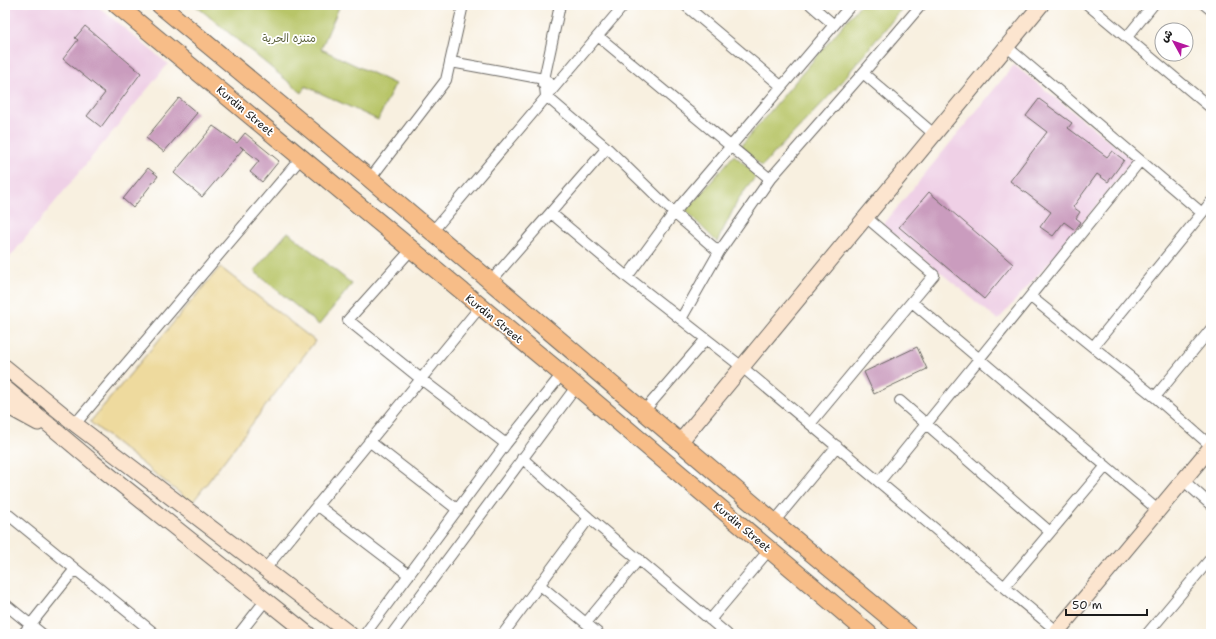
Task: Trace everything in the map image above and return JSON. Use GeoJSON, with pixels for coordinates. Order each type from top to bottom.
{"type":"FeatureCollection","features":[{"type":"Feature","properties":{"kind":"main road","name":"Kurdin Street"},"geometry":{"type":"LineString","coordinates":[[117,5],[562,374],[869,634]]}},
{"type":"Feature","properties":{"kind":"main road"},"geometry":{"type":"LineString","coordinates":[[160,5],[370,178],[774,522],[909,634]]}},
{"type":"Feature","properties":{"kind":"main road"},"geometry":{"type":"LineString","coordinates":[[194,68],[211,48]]}},
{"type":"Feature","properties":{"kind":"street"},"geometry":{"type":"LineString","coordinates":[[370,178],[446,80],[463,5]]}},
{"type":"Feature","properties":{"kind":"street"},"geometry":{"type":"LineString","coordinates":[[539,106],[560,5]]}},
{"type":"Feature","properties":{"kind":"street"},"geometry":{"type":"LineString","coordinates":[[432,232],[624,5]]}},
{"type":"Feature","properties":{"kind":"street"},"geometry":{"type":"LineString","coordinates":[[685,5],[781,86]]}},
{"type":"Feature","properties":{"kind":"street"},"geometry":{"type":"LineString","coordinates":[[811,5],[834,25]]}},
{"type":"Feature","properties":{"kind":"street"},"geometry":{"type":"LineString","coordinates":[[627,277],[674,213],[851,5]]}},
{"type":"Feature","properties":{"kind":"street"},"geometry":{"type":"LineString","coordinates":[[681,319],[719,252],[770,179],[864,73],[921,5]]}},
{"type":"Feature","properties":{"kind":"street"},"geometry":{"type":"LineString","coordinates":[[680,442],[867,218],[1041,5]]}},
{"type":"Feature","properties":{"kind":"street"},"geometry":{"type":"LineString","coordinates":[[1088,5],[1211,108]]}},
{"type":"Feature","properties":{"kind":"street"},"geometry":{"type":"LineString","coordinates":[[1127,38],[1153,5]]}},
{"type":"Feature","properties":{"kind":"street"},"geometry":{"type":"LineString","coordinates":[[1205,5],[1211,10]]}},
{"type":"Feature","properties":{"kind":"street"},"geometry":{"type":"LineString","coordinates":[[598,36],[770,179]]}},
{"type":"Feature","properties":{"kind":"street"},"geometry":{"type":"LineString","coordinates":[[1006,46],[1202,213]]}},
{"type":"Feature","properties":{"kind":"street"},"geometry":{"type":"LineString","coordinates":[[451,62],[544,79],[554,87]]}},
{"type":"Feature","properties":{"kind":"street"},"geometry":{"type":"LineString","coordinates":[[864,73],[935,135]]}},
{"type":"Feature","properties":{"kind":"street"},"geometry":{"type":"LineString","coordinates":[[544,79],[546,96],[607,148],[674,213],[719,252]]}},
{"type":"Feature","properties":{"kind":"street"},"geometry":{"type":"LineString","coordinates":[[491,281],[607,148]]}},
{"type":"Feature","properties":{"kind":"street"},"geometry":{"type":"LineString","coordinates":[[75,424],[301,158]]}},
{"type":"Feature","properties":{"kind":"street"},"geometry":{"type":"LineString","coordinates":[[879,482],[1140,161]]}},
{"type":"Feature","properties":{"kind":"street"},"geometry":{"type":"LineString","coordinates":[[1093,347],[1211,202]]}},
{"type":"Feature","properties":{"kind":"street"},"geometry":{"type":"LineString","coordinates":[[551,213],[627,277],[706,338],[837,446],[1004,587],[1056,633],[1184,481],[1211,446],[1155,397],[1031,296]]}},
{"type":"Feature","properties":{"kind":"street"},"geometry":{"type":"LineString","coordinates":[[810,424],[934,275],[867,218]]}},
{"type":"Feature","properties":{"kind":"street"},"geometry":{"type":"LineString","coordinates":[[411,250],[348,320],[421,379],[506,444]]}},
{"type":"Feature","properties":{"kind":"street"},"geometry":{"type":"LineString","coordinates":[[912,302],[1159,511]]}},
{"type":"Feature","properties":{"kind":"street"},"geometry":{"type":"LineString","coordinates":[[265,569],[480,307]]}},
{"type":"Feature","properties":{"kind":"street"},"geometry":{"type":"LineString","coordinates":[[1155,397],[1211,329]]}},
{"type":"Feature","properties":{"kind":"street"},"geometry":{"type":"LineString","coordinates":[[644,412],[706,338]]}},
{"type":"Feature","properties":{"kind":"street"},"geometry":{"type":"LineString","coordinates":[[5,367],[75,424],[350,634]]}},
{"type":"Feature","properties":{"kind":"street"},"geometry":{"type":"LineString","coordinates":[[365,634],[506,444],[562,374]]}},
{"type":"Feature","properties":{"kind":"street"},"geometry":{"type":"LineString","coordinates":[[392,634],[576,387]]}},
{"type":"Feature","properties":{"kind":"street"},"geometry":{"type":"LineString","coordinates":[[5,388],[59,434],[308,634]]}},
{"type":"Feature","properties":{"kind":"street"},"geometry":{"type":"LineString","coordinates":[[900,401],[1050,532]]}},
{"type":"Feature","properties":{"kind":"street"},"geometry":{"type":"LineString","coordinates":[[5,406],[59,434]]}},
{"type":"Feature","properties":{"kind":"street"},"geometry":{"type":"LineString","coordinates":[[369,441],[458,510]]}},
{"type":"Feature","properties":{"kind":"street"},"geometry":{"type":"LineString","coordinates":[[774,522],[837,446]]}},
{"type":"Feature","properties":{"kind":"street"},"geometry":{"type":"LineString","coordinates":[[522,458],[589,518],[727,634]]}},
{"type":"Feature","properties":{"kind":"street"},"geometry":{"type":"LineString","coordinates":[[1004,587],[1106,466]]}},
{"type":"Feature","properties":{"kind":"street"},"geometry":{"type":"LineString","coordinates":[[1184,481],[1211,505]]}},
{"type":"Feature","properties":{"kind":"street"},"geometry":{"type":"LineString","coordinates":[[317,505],[409,575]]}},
{"type":"Feature","properties":{"kind":"street"},"geometry":{"type":"LineString","coordinates":[[5,512],[155,634]]}},
{"type":"Feature","properties":{"kind":"street"},"geometry":{"type":"LineString","coordinates":[[503,634],[589,518]]}},
{"type":"Feature","properties":{"kind":"street"},"geometry":{"type":"LineString","coordinates":[[710,620],[769,550]]}},
{"type":"Feature","properties":{"kind":"street"},"geometry":{"type":"LineString","coordinates":[[1147,634],[1211,558]]}},
{"type":"Feature","properties":{"kind":"street"},"geometry":{"type":"LineString","coordinates":[[586,623],[639,559]]}},
{"type":"Feature","properties":{"kind":"street"},"geometry":{"type":"LineString","coordinates":[[23,634],[75,569]]}},
{"type":"Feature","properties":{"kind":"street"},"geometry":{"type":"LineString","coordinates":[[540,584],[599,634]]}},
{"type":"Feature","properties":{"kind":"street"},"geometry":{"type":"LineString","coordinates":[[239,634],[265,601]]}},
{"type":"Feature","properties":{"kind":"street"},"geometry":{"type":"LineString","coordinates":[[5,604],[42,634]]}},
{"type":"Feature","properties":{"kind":"shaded area"},"geometry":{"type":"Polygon","coordinates":[[[5,5],[96,5],[168,64],[5,263],[5,5]]]}},
{"type":"Feature","properties":{"kind":"shaded area"},"geometry":{"type":"Polygon","coordinates":[[[1014,65],[1133,160],[1061,249],[998,320],[883,225],[1014,65]]]}},
{"type":"Feature","properties":{"kind":"green space","name":"متنزه الحرية"},"geometry":{"type":"Polygon","coordinates":[[[195,5],[340,5],[321,49],[395,84],[378,120],[305,86],[302,93],[195,5]]]}},
{"type":"Feature","properties":{"kind":"green space"},"geometry":{"type":"Polygon","coordinates":[[[860,5],[905,5],[833,92],[762,166],[740,147],[860,5]]]}},
{"type":"Feature","properties":{"kind":"green space"},"geometry":{"type":"Polygon","coordinates":[[[734,155],[757,175],[739,198],[717,242],[686,211],[734,155]]]}},
{"type":"Feature","properties":{"kind":"green space"},"geometry":{"type":"Polygon","coordinates":[[[288,232],[352,284],[319,325],[254,271],[288,232]]]}},
{"type":"Feature","properties":{"kind":"sand"},"geometry":{"type":"Polygon","coordinates":[[[220,267],[315,341],[192,503],[90,422],[220,267]]]}},
{"type":"Feature","properties":{"kind":"building"},"geometry":{"type":"Polygon","coordinates":[[[85,26],[141,73],[101,127],[87,116],[105,93],[63,59],[78,40],[75,38],[85,26]]]}},
{"type":"Feature","properties":{"kind":"building"},"geometry":{"type":"Polygon","coordinates":[[[179,98],[197,113],[164,152],[146,138],[179,98]]]}},
{"type":"Feature","properties":{"kind":"building"},"geometry":{"type":"Polygon","coordinates":[[[1039,99],[1072,123],[1068,128],[1107,157],[1112,151],[1124,160],[1108,182],[1097,174],[1073,207],[1080,212],[1076,218],[1081,222],[1075,230],[1064,222],[1053,236],[1040,227],[1051,212],[1010,181],[1047,132],[1026,116],[1039,99]]]}},
{"type":"Feature","properties":{"kind":"building"},"geometry":{"type":"Polygon","coordinates":[[[213,126],[237,143],[245,133],[279,161],[262,182],[250,172],[259,161],[240,146],[243,149],[202,197],[174,173],[213,126]]]}},
{"type":"Feature","properties":{"kind":"building"},"geometry":{"type":"Polygon","coordinates":[[[148,168],[158,176],[133,208],[123,199],[148,168]]]}},
{"type":"Feature","properties":{"kind":"building"},"geometry":{"type":"Polygon","coordinates":[[[929,192],[1013,264],[984,299],[899,227],[929,192]]]}},
{"type":"Feature","properties":{"kind":"building"},"geometry":{"type":"Polygon","coordinates":[[[917,347],[927,369],[874,394],[864,372],[917,347]]]}}]}
